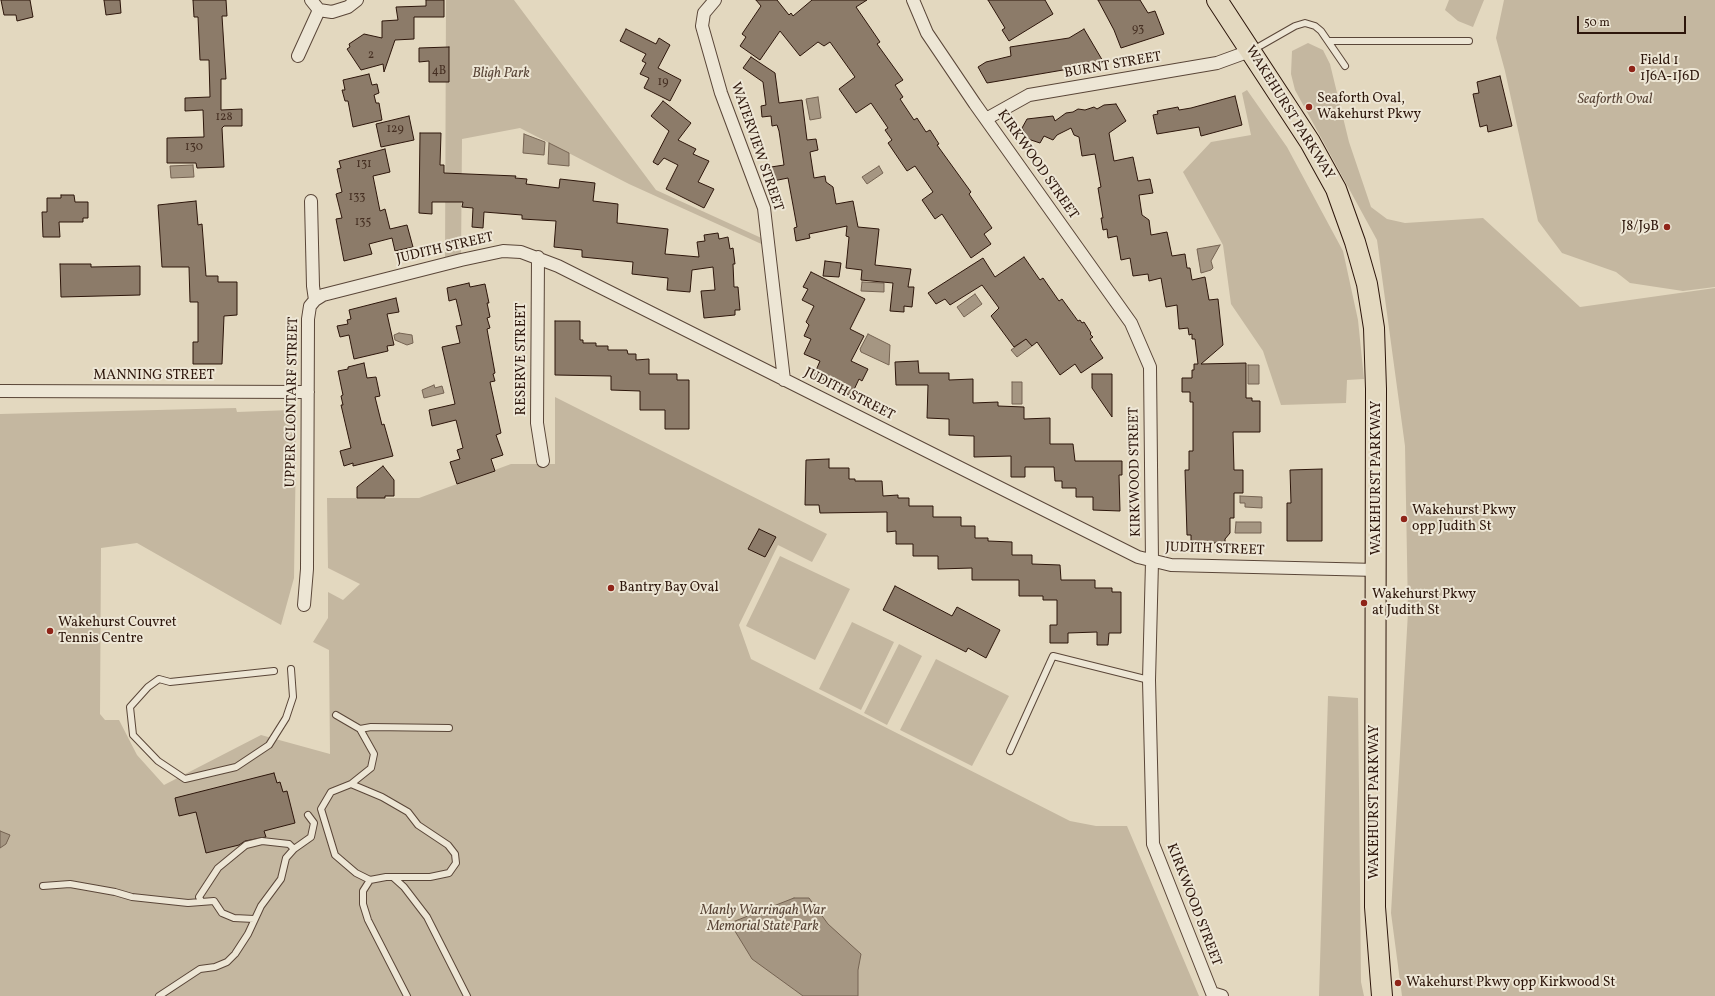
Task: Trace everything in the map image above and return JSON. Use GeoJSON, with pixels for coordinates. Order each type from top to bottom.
{"type":"FeatureCollection","features":[{"type":"Feature","properties":{"kind":"main road","name":"WAKEHURST PARKWAY"},"geometry":{"type":"LineString","coordinates":[[1217,0],[1306,136],[1336,189],[1355,242],[1367,284],[1374,328],[1376,389],[1377,570],[1375,907],[1382,996]]}},
{"type":"Feature","properties":{"kind":"street"},"geometry":{"type":"LineString","coordinates":[[312,0],[319,10],[332,12],[348,7],[357,0]]}},
{"type":"Feature","properties":{"kind":"street","name":"WATERVIEW STREET"},"geometry":{"type":"LineString","coordinates":[[716,0],[704,13],[702,26],[721,93],[764,208],[784,380]]}},
{"type":"Feature","properties":{"kind":"street","name":"KIRKWOOD STREET"},"geometry":{"type":"LineString","coordinates":[[913,0],[927,33],[986,119],[1131,323],[1150,367],[1152,562],[1149,680],[1153,844],[1215,995]]}},
{"type":"Feature","properties":{"kind":"street"},"geometry":{"type":"LineString","coordinates":[[298,56],[319,10]]}},
{"type":"Feature","properties":{"kind":"street","name":"BURNT STREET"},"geometry":{"type":"LineString","coordinates":[[986,119],[1029,95],[1217,62],[1250,51]]}},
{"type":"Feature","properties":{"kind":"street","name":"UPPER CLONTARF STREET"},"geometry":{"type":"LineString","coordinates":[[304,605],[307,569],[308,319],[310,306],[315,300],[313,286],[311,201]]}},
{"type":"Feature","properties":{"kind":"street","name":"JUDITH STREET"},"geometry":{"type":"LineString","coordinates":[[315,300],[323,295],[461,260],[503,251],[521,252],[538,257],[1138,557],[1152,562],[1171,565],[1377,570]]}},
{"type":"Feature","properties":{"kind":"street","name":"RESERVE STREET"},"geometry":{"type":"LineString","coordinates":[[538,257],[537,423],[542,461]]}},
{"type":"Feature","properties":{"kind":"street","name":"MANNING STREET"},"geometry":{"type":"LineString","coordinates":[[0,391],[308,392]]}},
{"type":"Feature","properties":{"kind":"lane"},"geometry":{"type":"LineString","coordinates":[[1250,51],[1295,26],[1305,24],[1315,26],[1329,40],[1345,66]]}},
{"type":"Feature","properties":{"kind":"lane"},"geometry":{"type":"LineString","coordinates":[[1329,40],[1469,41]]}},
{"type":"Feature","properties":{"kind":"lane"},"geometry":{"type":"LineString","coordinates":[[1010,750],[1053,656],[1149,680]]}},
{"type":"Feature","properties":{"kind":"lane"},"geometry":{"type":"LineString","coordinates":[[274,671],[170,682],[159,679],[148,687],[130,707],[133,735],[158,761],[185,779],[236,767],[269,744],[286,718],[293,697],[291,669]]}},
{"type":"Feature","properties":{"kind":"lane"},"geometry":{"type":"LineString","coordinates":[[336,715],[360,729],[374,754],[370,768],[351,784],[331,792],[321,809],[327,833],[335,855],[356,873],[370,880],[386,877],[430,877],[448,874],[456,863],[455,854],[448,845],[418,825],[408,812],[382,797],[351,784]]}},
{"type":"Feature","properties":{"kind":"lane"},"geometry":{"type":"LineString","coordinates":[[360,729],[371,726],[449,728]]}},
{"type":"Feature","properties":{"kind":"lane"},"geometry":{"type":"LineString","coordinates":[[159,996],[200,969],[215,967],[227,962],[235,954],[242,944],[261,906],[281,879],[286,858],[311,837],[314,823],[308,815]]}},
{"type":"Feature","properties":{"kind":"lane"},"geometry":{"type":"LineString","coordinates":[[201,901],[199,897],[218,868],[246,846],[262,841],[289,844],[294,850]]}},
{"type":"Feature","properties":{"kind":"lane"},"geometry":{"type":"LineString","coordinates":[[394,877],[404,886],[427,917],[467,996]]}},
{"type":"Feature","properties":{"kind":"lane"},"geometry":{"type":"LineString","coordinates":[[370,880],[363,891],[364,904],[368,920],[407,996]]}},
{"type":"Feature","properties":{"kind":"lane"},"geometry":{"type":"LineString","coordinates":[[43,886],[70,884],[115,892],[132,897],[188,904],[201,901],[214,901],[222,913],[234,918],[254,919]]}},
{"type":"Feature","properties":{"kind":"green space","name":"Bligh Park"},"geometry":{"type":"Polygon","coordinates":[[[446,0],[514,0],[656,190],[768,241],[768,247],[629,184],[520,128],[462,139],[461,260],[445,264],[446,0]]]}},
{"type":"Feature","properties":{"kind":"green space"},"geometry":{"type":"Polygon","coordinates":[[[1449,0],[1484,0],[1473,27],[1458,21],[1445,10],[1449,0]]]}},
{"type":"Feature","properties":{"kind":"green space","name":"Seaforth Oval"},"geometry":{"type":"Polygon","coordinates":[[[1504,0],[1715,0],[1715,287],[1683,291],[1630,283],[1616,272],[1562,253],[1538,221],[1505,71],[1496,38],[1504,0]]]}},
{"type":"Feature","properties":{"kind":"green space"},"geometry":{"type":"Polygon","coordinates":[[[1308,43],[1323,50],[1330,64],[1349,142],[1371,207],[1387,219],[1405,223],[1483,218],[1580,307],[1715,288],[1715,996],[1402,996],[1391,913],[1408,612],[1405,446],[1377,240],[1295,90],[1291,74],[1292,51],[1308,43]]]}},
{"type":"Feature","properties":{"kind":"green space"},"geometry":{"type":"Polygon","coordinates":[[[1247,90],[1287,147],[1343,251],[1358,320],[1364,379],[1347,380],[1346,403],[1281,405],[1263,351],[1231,304],[1223,245],[1183,172],[1211,142],[1251,135],[1242,93],[1247,90]]]}},
{"type":"Feature","properties":{"kind":"green space","name":"Manly Warringah War Memorial State Park"},"geometry":{"type":"Polygon","coordinates":[[[555,397],[827,534],[812,562],[778,545],[739,625],[751,659],[1070,821],[1096,826],[1127,826],[1199,996],[0,996],[0,414],[236,408],[237,412],[291,410],[296,445],[294,578],[281,625],[137,543],[101,548],[100,714],[105,720],[119,720],[137,755],[164,785],[261,735],[330,754],[329,650],[313,642],[328,618],[328,592],[343,600],[360,584],[328,568],[327,498],[419,498],[511,464],[555,464],[555,397]]]}},
{"type":"Feature","properties":{"kind":"green space"},"geometry":{"type":"Polygon","coordinates":[[[780,556],[850,589],[815,660],[746,626],[780,556]]]}},
{"type":"Feature","properties":{"kind":"green space"},"geometry":{"type":"Polygon","coordinates":[[[852,622],[894,642],[861,710],[819,689],[852,622]]]}},
{"type":"Feature","properties":{"kind":"green space"},"geometry":{"type":"Polygon","coordinates":[[[899,644],[922,656],[887,725],[864,713],[899,644]]]}},
{"type":"Feature","properties":{"kind":"green space"},"geometry":{"type":"Polygon","coordinates":[[[936,659],[1009,696],[972,766],[900,730],[936,659]]]}},
{"type":"Feature","properties":{"kind":"green space"},"geometry":{"type":"Polygon","coordinates":[[[1328,696],[1358,698],[1361,982],[1364,996],[1319,996],[1328,696]]]}},
{"type":"Feature","properties":{"kind":"shaded area"},"geometry":{"type":"Polygon","coordinates":[[[818,97],[821,118],[810,120],[806,99],[818,97]]]}},
{"type":"Feature","properties":{"kind":"shaded area"},"geometry":{"type":"Polygon","coordinates":[[[524,134],[545,142],[544,155],[523,153],[524,134]]]}},
{"type":"Feature","properties":{"kind":"shaded area"},"geometry":{"type":"Polygon","coordinates":[[[549,143],[569,153],[569,166],[548,164],[549,143]]]}},
{"type":"Feature","properties":{"kind":"shaded area"},"geometry":{"type":"Polygon","coordinates":[[[193,165],[194,177],[171,178],[170,166],[193,165]]]}},
{"type":"Feature","properties":{"kind":"shaded area"},"geometry":{"type":"Polygon","coordinates":[[[879,166],[883,173],[867,184],[862,177],[879,166]]]}},
{"type":"Feature","properties":{"kind":"shaded area"},"geometry":{"type":"Polygon","coordinates":[[[1220,245],[1211,261],[1213,268],[1201,273],[1197,249],[1220,245]]]}},
{"type":"Feature","properties":{"kind":"shaded area"},"geometry":{"type":"Polygon","coordinates":[[[862,282],[884,283],[884,292],[861,291],[862,282]]]}},
{"type":"Feature","properties":{"kind":"shaded area"},"geometry":{"type":"Polygon","coordinates":[[[975,294],[982,304],[964,317],[957,307],[975,294]]]}},
{"type":"Feature","properties":{"kind":"shaded area"},"geometry":{"type":"Polygon","coordinates":[[[399,333],[412,335],[413,343],[407,345],[395,340],[394,335],[399,333]]]}},
{"type":"Feature","properties":{"kind":"shaded area"},"geometry":{"type":"Polygon","coordinates":[[[868,334],[890,345],[889,365],[861,352],[860,349],[868,334]]]}},
{"type":"Feature","properties":{"kind":"shaded area"},"geometry":{"type":"Polygon","coordinates":[[[1026,339],[1032,346],[1017,357],[1011,350],[1026,339]]]}},
{"type":"Feature","properties":{"kind":"shaded area"},"geometry":{"type":"Polygon","coordinates":[[[1248,365],[1259,365],[1259,384],[1248,384],[1248,365]]]}},
{"type":"Feature","properties":{"kind":"shaded area"},"geometry":{"type":"Polygon","coordinates":[[[1012,382],[1022,382],[1022,404],[1012,404],[1012,382]]]}},
{"type":"Feature","properties":{"kind":"shaded area"},"geometry":{"type":"Polygon","coordinates":[[[434,385],[435,388],[442,386],[444,393],[424,398],[422,390],[434,385]]]}},
{"type":"Feature","properties":{"kind":"shaded area"},"geometry":{"type":"Polygon","coordinates":[[[1240,496],[1262,497],[1262,508],[1245,507],[1245,503],[1240,503],[1240,496]]]}},
{"type":"Feature","properties":{"kind":"shaded area"},"geometry":{"type":"Polygon","coordinates":[[[1236,522],[1261,522],[1261,533],[1235,533],[1236,522]]]}},
{"type":"Feature","properties":{"kind":"shaded area"},"geometry":{"type":"Polygon","coordinates":[[[0,831],[10,835],[6,844],[0,848],[0,831]]]}},
{"type":"Feature","properties":{"kind":"shaded area"},"geometry":{"type":"Polygon","coordinates":[[[794,898],[809,898],[828,924],[861,954],[858,970],[858,996],[803,996],[752,959],[730,923],[794,898]]]}},
{"type":"Feature","properties":{"kind":"building"},"geometry":{"type":"Polygon","coordinates":[[[1,0],[30,0],[33,17],[17,21],[16,15],[4,15],[1,0]]]}},
{"type":"Feature","properties":{"kind":"building"},"geometry":{"type":"Polygon","coordinates":[[[104,0],[120,0],[121,13],[106,15],[104,0]]]}},
{"type":"Feature","properties":{"kind":"building"},"geometry":{"type":"Polygon","coordinates":[[[193,0],[226,0],[227,16],[222,16],[226,79],[221,79],[221,110],[242,109],[242,126],[224,126],[222,128],[224,167],[197,168],[196,163],[167,163],[167,138],[204,137],[203,110],[185,111],[185,98],[210,97],[209,60],[200,60],[198,17],[194,17],[193,0]]]}},
{"type":"Feature","properties":{"kind":"building"},"geometry":{"type":"Polygon","coordinates":[[[426,0],[444,0],[444,17],[414,17],[414,39],[395,40],[384,72],[383,64],[361,70],[347,49],[350,47],[349,44],[364,34],[382,38],[382,21],[398,20],[396,7],[426,6],[426,0]]]}},
{"type":"Feature","properties":{"kind":"building"},"geometry":{"type":"Polygon","coordinates":[[[756,0],[777,0],[789,15],[791,13],[793,16],[812,0],[867,0],[856,7],[880,42],[877,44],[903,80],[895,85],[903,97],[900,99],[914,120],[917,118],[926,132],[930,130],[939,144],[937,145],[971,192],[969,194],[992,228],[984,234],[991,244],[971,258],[942,214],[935,219],[922,200],[933,192],[915,166],[907,171],[888,143],[892,140],[885,130],[888,128],[871,103],[856,113],[839,89],[855,77],[830,42],[824,46],[818,42],[800,56],[780,31],[760,60],[740,46],[746,37],[742,34],[761,6],[756,0]]]}},
{"type":"Feature","properties":{"kind":"building"},"geometry":{"type":"Polygon","coordinates":[[[988,0],[1045,0],[1053,14],[1009,41],[1002,30],[1005,28],[988,0]]]}},
{"type":"Feature","properties":{"kind":"building"},"geometry":{"type":"Polygon","coordinates":[[[1098,0],[1140,0],[1148,13],[1155,11],[1164,34],[1121,48],[1114,30],[1098,0]]]}},
{"type":"Feature","properties":{"kind":"building"},"geometry":{"type":"Polygon","coordinates":[[[626,29],[656,44],[659,38],[670,45],[658,68],[681,80],[670,101],[644,88],[649,78],[640,74],[646,63],[642,61],[646,54],[620,41],[626,29]]]}},
{"type":"Feature","properties":{"kind":"building"},"geometry":{"type":"Polygon","coordinates":[[[1084,29],[1104,63],[987,83],[978,67],[986,62],[1011,56],[1010,47],[1069,38],[1084,29]]]}},
{"type":"Feature","properties":{"kind":"building"},"geometry":{"type":"Polygon","coordinates":[[[449,47],[449,82],[429,82],[429,61],[419,62],[419,48],[449,47]]]}},
{"type":"Feature","properties":{"kind":"building"},"geometry":{"type":"Polygon","coordinates":[[[751,57],[775,73],[779,103],[802,100],[807,140],[816,139],[818,150],[810,152],[814,178],[825,176],[826,182],[833,187],[836,204],[853,201],[858,227],[879,229],[875,265],[911,269],[908,287],[914,287],[912,307],[904,306],[904,312],[890,311],[893,283],[861,280],[862,270],[846,268],[849,237],[846,236],[847,226],[809,234],[810,238],[796,241],[794,228],[797,227],[788,178],[773,181],[771,167],[784,165],[779,131],[777,125],[772,126],[771,116],[762,117],[761,106],[766,105],[763,82],[743,68],[751,57]]]}},
{"type":"Feature","properties":{"kind":"building"},"geometry":{"type":"Polygon","coordinates":[[[369,74],[372,85],[377,84],[379,93],[374,95],[376,103],[379,103],[382,120],[353,127],[348,101],[345,101],[342,90],[345,90],[343,80],[369,74]]]}},
{"type":"Feature","properties":{"kind":"building"},"geometry":{"type":"Polygon","coordinates":[[[1500,76],[1512,126],[1488,132],[1487,125],[1480,127],[1473,94],[1479,93],[1477,82],[1500,76]]]}},
{"type":"Feature","properties":{"kind":"building"},"geometry":{"type":"Polygon","coordinates":[[[1235,96],[1242,125],[1201,136],[1199,127],[1157,134],[1153,115],[1158,114],[1157,111],[1178,107],[1179,110],[1191,108],[1235,96]]]}},
{"type":"Feature","properties":{"kind":"building"},"geometry":{"type":"Polygon","coordinates":[[[663,101],[691,123],[678,140],[696,149],[693,154],[709,161],[698,182],[714,189],[704,208],[666,189],[678,165],[664,158],[658,165],[653,162],[669,131],[651,116],[663,101]]]}},
{"type":"Feature","properties":{"kind":"building"},"geometry":{"type":"Polygon","coordinates":[[[1116,104],[1126,121],[1109,133],[1114,161],[1133,157],[1138,181],[1150,179],[1153,193],[1139,195],[1142,215],[1149,220],[1151,235],[1167,232],[1172,256],[1185,254],[1187,268],[1190,268],[1192,280],[1205,277],[1209,300],[1218,299],[1223,345],[1201,364],[1246,363],[1246,398],[1252,398],[1252,401],[1260,401],[1260,432],[1233,432],[1234,470],[1243,470],[1243,493],[1234,493],[1234,518],[1230,518],[1230,533],[1225,539],[1225,543],[1191,543],[1191,535],[1187,535],[1185,470],[1189,470],[1189,451],[1193,451],[1193,402],[1190,402],[1190,392],[1182,392],[1182,378],[1192,378],[1194,364],[1198,364],[1195,339],[1192,339],[1192,334],[1189,335],[1188,328],[1179,329],[1177,305],[1166,307],[1161,278],[1149,281],[1148,274],[1133,276],[1130,258],[1121,260],[1117,236],[1108,238],[1107,229],[1103,230],[1101,218],[1103,218],[1098,188],[1101,187],[1095,154],[1082,156],[1079,137],[1074,135],[1071,128],[1057,135],[1053,140],[1044,136],[1040,143],[1031,140],[1023,140],[1025,133],[1022,128],[1027,119],[1053,116],[1055,121],[1066,113],[1073,112],[1078,109],[1085,110],[1094,107],[1097,109],[1104,105],[1116,104]]]}},
{"type":"Feature","properties":{"kind":"building"},"geometry":{"type":"Polygon","coordinates":[[[409,116],[414,140],[381,147],[376,124],[409,116]]]}},
{"type":"Feature","properties":{"kind":"building"},"geometry":{"type":"Polygon","coordinates":[[[420,133],[441,133],[440,165],[444,165],[444,173],[516,176],[515,178],[527,179],[526,184],[559,188],[560,179],[595,183],[593,201],[618,204],[617,223],[668,229],[665,254],[699,257],[697,242],[705,241],[704,235],[718,233],[719,239],[728,237],[730,249],[733,248],[735,264],[733,264],[734,287],[738,287],[740,310],[735,310],[735,315],[704,318],[701,291],[715,290],[713,267],[692,270],[690,292],[667,290],[668,278],[632,274],[633,262],[582,257],[582,250],[554,247],[556,221],[522,219],[522,215],[484,212],[483,228],[472,227],[473,208],[462,207],[463,202],[432,202],[432,214],[419,213],[420,133]]]}},
{"type":"Feature","properties":{"kind":"building"},"geometry":{"type":"Polygon","coordinates":[[[385,149],[390,172],[373,176],[380,211],[385,209],[390,229],[407,225],[413,247],[395,251],[392,238],[369,244],[372,254],[344,261],[336,219],[342,218],[336,194],[342,192],[337,169],[341,168],[339,161],[385,149]]]}},
{"type":"Feature","properties":{"kind":"building"},"geometry":{"type":"Polygon","coordinates":[[[61,195],[74,195],[75,202],[88,202],[88,218],[83,218],[83,222],[59,222],[60,237],[43,237],[42,212],[47,212],[47,198],[61,198],[61,195]]]}},
{"type":"Feature","properties":{"kind":"building"},"geometry":{"type":"Polygon","coordinates":[[[196,201],[198,225],[202,224],[206,276],[218,276],[218,282],[237,282],[237,315],[224,316],[222,364],[193,364],[193,342],[198,342],[198,302],[190,302],[189,267],[162,267],[158,205],[196,201]]]}},
{"type":"Feature","properties":{"kind":"building"},"geometry":{"type":"Polygon","coordinates":[[[1024,257],[1040,280],[1043,278],[1059,301],[1062,299],[1078,321],[1080,320],[1082,323],[1084,322],[1093,337],[1090,339],[1103,358],[1081,373],[1075,364],[1060,375],[1037,342],[1032,346],[1026,339],[1014,347],[991,316],[999,308],[982,285],[950,305],[945,299],[936,304],[928,293],[983,258],[995,277],[1024,257]]]}},
{"type":"Feature","properties":{"kind":"building"},"geometry":{"type":"Polygon","coordinates":[[[825,261],[841,263],[839,277],[823,276],[825,261]]]}},
{"type":"Feature","properties":{"kind":"building"},"geometry":{"type":"Polygon","coordinates":[[[60,264],[91,264],[91,267],[140,266],[140,295],[61,297],[60,264]]]}},
{"type":"Feature","properties":{"kind":"building"},"geometry":{"type":"Polygon","coordinates":[[[811,272],[865,299],[850,329],[864,336],[851,361],[868,369],[862,381],[859,379],[851,396],[840,390],[841,388],[814,375],[820,361],[804,354],[811,339],[804,336],[809,325],[806,322],[814,306],[802,300],[808,289],[803,287],[811,272]]]}},
{"type":"Feature","properties":{"kind":"building"},"geometry":{"type":"Polygon","coordinates":[[[469,283],[470,287],[485,284],[489,303],[487,303],[490,317],[487,318],[490,328],[487,329],[495,373],[493,374],[495,381],[490,382],[501,433],[496,435],[503,455],[491,459],[495,471],[457,484],[450,462],[460,459],[457,450],[463,448],[456,420],[432,426],[429,410],[455,404],[442,347],[460,343],[456,326],[462,325],[456,299],[449,301],[447,288],[469,283]]]}},
{"type":"Feature","properties":{"kind":"building"},"geometry":{"type":"Polygon","coordinates":[[[396,298],[399,312],[387,314],[394,345],[387,346],[388,351],[354,359],[349,335],[340,337],[337,326],[348,324],[347,320],[351,319],[349,310],[396,298]]]}},
{"type":"Feature","properties":{"kind":"building"},"geometry":{"type":"Polygon","coordinates":[[[555,321],[580,321],[580,340],[583,340],[583,343],[596,343],[596,346],[608,346],[608,350],[627,350],[628,354],[636,354],[636,360],[649,359],[649,374],[677,374],[677,380],[689,380],[689,429],[665,429],[665,410],[640,410],[640,391],[611,390],[611,376],[555,375],[555,321]]]}},
{"type":"Feature","properties":{"kind":"building"},"geometry":{"type":"Polygon","coordinates":[[[918,361],[919,373],[949,373],[949,380],[973,379],[973,403],[998,402],[998,406],[1024,407],[1024,419],[1050,418],[1050,444],[1073,444],[1075,461],[1122,461],[1122,475],[1119,475],[1120,511],[1093,510],[1093,497],[1076,497],[1076,488],[1062,488],[1062,481],[1055,481],[1054,467],[1025,467],[1025,477],[1011,477],[1011,456],[974,457],[974,436],[949,435],[949,419],[927,418],[928,385],[896,385],[895,362],[918,361]]]}},
{"type":"Feature","properties":{"kind":"building"},"geometry":{"type":"Polygon","coordinates":[[[364,363],[367,378],[376,377],[380,396],[375,397],[382,425],[384,424],[393,456],[353,466],[353,463],[344,466],[340,451],[351,448],[341,405],[343,405],[341,396],[343,395],[338,371],[364,363]]]}},
{"type":"Feature","properties":{"kind":"building"},"geometry":{"type":"Polygon","coordinates":[[[1092,374],[1112,374],[1112,417],[1092,388],[1092,374]]]}},
{"type":"Feature","properties":{"kind":"building"},"geometry":{"type":"Polygon","coordinates":[[[829,459],[829,468],[849,468],[849,479],[855,479],[855,481],[882,481],[883,496],[898,495],[898,498],[909,498],[909,506],[933,506],[933,517],[961,517],[961,526],[975,526],[975,538],[988,538],[988,541],[1012,542],[1012,555],[1032,555],[1032,564],[1060,565],[1061,580],[1095,580],[1095,588],[1112,588],[1112,592],[1121,592],[1121,633],[1109,633],[1108,645],[1097,645],[1097,632],[1068,633],[1068,643],[1050,643],[1050,625],[1057,625],[1057,600],[1043,600],[1043,596],[1019,596],[1019,580],[972,580],[972,568],[938,569],[938,556],[913,556],[913,544],[896,544],[896,531],[887,532],[887,512],[820,513],[819,505],[805,505],[806,460],[829,459]]]}},
{"type":"Feature","properties":{"kind":"building"},"geometry":{"type":"Polygon","coordinates":[[[383,466],[394,480],[394,496],[385,496],[385,498],[357,498],[357,487],[383,466]]]}},
{"type":"Feature","properties":{"kind":"building"},"geometry":{"type":"Polygon","coordinates":[[[1322,469],[1322,541],[1287,541],[1287,503],[1291,503],[1290,470],[1322,469]]]}},
{"type":"Feature","properties":{"kind":"building"},"geometry":{"type":"Polygon","coordinates":[[[759,529],[776,537],[765,557],[748,549],[759,529]]]}},
{"type":"Feature","properties":{"kind":"building"},"geometry":{"type":"Polygon","coordinates":[[[895,586],[952,616],[957,607],[1000,630],[986,658],[968,648],[966,652],[883,610],[895,586]]]}},
{"type":"Feature","properties":{"kind":"building"},"geometry":{"type":"Polygon","coordinates":[[[274,773],[277,783],[280,782],[283,792],[287,791],[295,823],[264,831],[266,837],[245,841],[239,845],[206,853],[196,812],[179,816],[175,798],[274,773]]]}},
{"type":"Feature","properties":{"kind":"place","name":"Field 1 1J6A-1J6D"},"geometry":{"type":"Point","coordinates":[1632,69]}},
{"type":"Feature","properties":{"kind":"place","name":"Seaforth Oval, Wakehurst Pkwy"},"geometry":{"type":"Point","coordinates":[1309,107]}},
{"type":"Feature","properties":{"kind":"place","name":"J8/J9B"},"geometry":{"type":"Point","coordinates":[1667,227]}},
{"type":"Feature","properties":{"kind":"place","name":"Wakehurst Pkwy opp Judith St"},"geometry":{"type":"Point","coordinates":[1404,519]}},
{"type":"Feature","properties":{"kind":"place","name":"Bantry Bay Oval"},"geometry":{"type":"Point","coordinates":[611,588]}},
{"type":"Feature","properties":{"kind":"place","name":"Wakehurst Pkwy at Judith St"},"geometry":{"type":"Point","coordinates":[1364,603]}},
{"type":"Feature","properties":{"kind":"place","name":"Wakehurst Couvret Tennis Centre"},"geometry":{"type":"Point","coordinates":[50,631]}},
{"type":"Feature","properties":{"kind":"place","name":"Wakehurst Pkwy opp Kirkwood St"},"geometry":{"type":"Point","coordinates":[1398,983]}}]}
